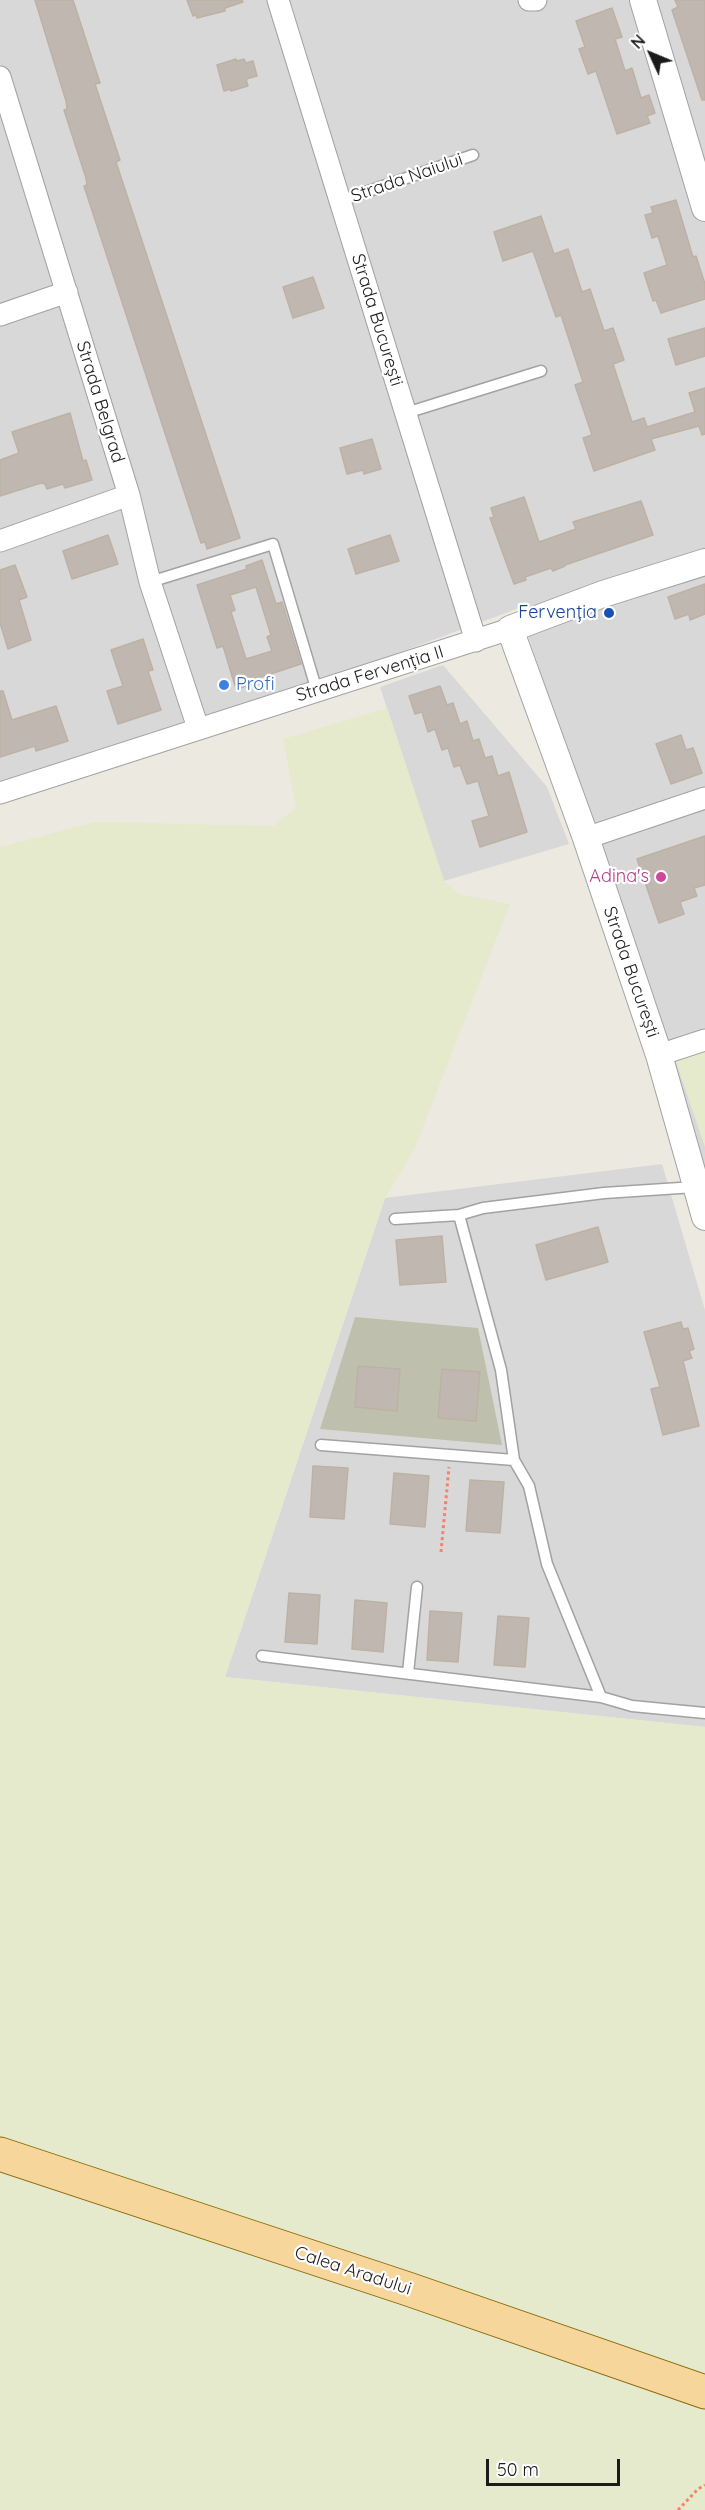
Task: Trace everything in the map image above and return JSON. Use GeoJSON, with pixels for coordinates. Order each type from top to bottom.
{"type":"FeatureCollection","features":[{"type":"Feature","properties":{"kind":"main road","name":"Calea Aradului"},"geometry":{"type":"LineString","coordinates":[[0,2154],[408,2289],[705,2392]]}},
{"type":"Feature","properties":{"kind":"street","name":"Strada București"},"geometry":{"type":"LineString","coordinates":[[278,0],[476,641]]}},
{"type":"Feature","properties":{"kind":"street"},"geometry":{"type":"LineString","coordinates":[[529,0],[536,0]]}},
{"type":"Feature","properties":{"kind":"street"},"geometry":{"type":"LineString","coordinates":[[643,0],[705,208]]}},
{"type":"Feature","properties":{"kind":"street","name":"Strada Belgrad"},"geometry":{"type":"LineString","coordinates":[[1,84],[129,495],[150,582],[198,728]]}},
{"type":"Feature","properties":{"kind":"street"},"geometry":{"type":"LineString","coordinates":[[0,315],[67,292]]}},
{"type":"Feature","properties":{"kind":"street"},"geometry":{"type":"LineString","coordinates":[[0,541],[129,495]]}},
{"type":"Feature","properties":{"kind":"street","name":"Strada Fervenția II"},"geometry":{"type":"LineString","coordinates":[[0,793],[476,641],[603,594],[705,562]]}},
{"type":"Feature","properties":{"kind":"street","name":"Strada București"},"geometry":{"type":"LineString","coordinates":[[510,629],[586,838],[659,1055],[701,1186],[705,1217]]}},
{"type":"Feature","properties":{"kind":"street"},"geometry":{"type":"LineString","coordinates":[[586,838],[705,798]]}},
{"type":"Feature","properties":{"kind":"street"},"geometry":{"type":"LineString","coordinates":[[659,1055],[705,1040]]}},
{"type":"Feature","properties":{"kind":"lane","name":"Strada Naiului"},"geometry":{"type":"LineString","coordinates":[[340,201],[473,155]]}},
{"type":"Feature","properties":{"kind":"lane"},"geometry":{"type":"LineString","coordinates":[[406,413],[541,371]]}},
{"type":"Feature","properties":{"kind":"lane"},"geometry":{"type":"LineString","coordinates":[[150,582],[273,544],[317,691]]}},
{"type":"Feature","properties":{"kind":"lane"},"geometry":{"type":"LineString","coordinates":[[395,1219],[459,1215],[483,1208],[652,1188],[701,1186]]}},
{"type":"Feature","properties":{"kind":"lane"},"geometry":{"type":"LineString","coordinates":[[459,1215],[501,1370],[514,1460],[529,1486],[547,1564],[601,1697]]}},
{"type":"Feature","properties":{"kind":"lane"},"geometry":{"type":"LineString","coordinates":[[321,1445],[514,1460]]}},
{"type":"Feature","properties":{"kind":"lane"},"geometry":{"type":"LineString","coordinates":[[408,1674],[417,1587]]}},
{"type":"Feature","properties":{"kind":"lane"},"geometry":{"type":"LineString","coordinates":[[262,1656],[601,1697],[632,1706],[705,1713]]}},
{"type":"Feature","properties":{"kind":"path"},"geometry":{"type":"LineString","coordinates":[[441,1552],[450,1456]]}},
{"type":"Feature","properties":{"kind":"path"},"geometry":{"type":"LineString","coordinates":[[678,2510],[698,2488],[705,2485]]}},
{"type":"Feature","properties":{"kind":"shaded area"},"geometry":{"type":"Polygon","coordinates":[[[0,0],[705,0],[705,1168],[519,608],[0,801],[0,0]]]}},
{"type":"Feature","properties":{"kind":"shaded area"},"geometry":{"type":"Polygon","coordinates":[[[443,665],[547,787],[569,844],[444,881],[380,687],[443,665]]]}},
{"type":"Feature","properties":{"kind":"shaded area"},"geometry":{"type":"Polygon","coordinates":[[[387,708],[444,881],[459,894],[510,904],[415,1148],[385,1198],[225,1677],[705,1727],[705,2510],[0,2510],[0,847],[95,822],[273,826],[296,808],[283,739],[387,708]]]}},
{"type":"Feature","properties":{"kind":"shaded area"},"geometry":{"type":"Polygon","coordinates":[[[705,1046],[705,1147],[674,1056],[705,1046]]]}},
{"type":"Feature","properties":{"kind":"shaded area"},"geometry":{"type":"Polygon","coordinates":[[[662,1164],[705,1310],[705,1727],[225,1677],[385,1198],[662,1164]]]}},
{"type":"Feature","properties":{"kind":"shaded area"},"geometry":{"type":"Polygon","coordinates":[[[355,1317],[478,1328],[502,1445],[320,1429],[355,1317]]]}},
{"type":"Feature","properties":{"kind":"building"},"geometry":{"type":"Polygon","coordinates":[[[35,0],[73,0],[100,83],[95,84],[120,160],[116,162],[240,538],[207,549],[205,542],[201,543],[84,186],[87,185],[86,178],[64,110],[67,109],[66,101],[35,0]]]}},
{"type":"Feature","properties":{"kind":"building"},"geometry":{"type":"Polygon","coordinates":[[[187,0],[242,0],[243,2],[225,8],[225,11],[197,18],[196,15],[193,16],[187,0]]]}},
{"type":"Feature","properties":{"kind":"building"},"geometry":{"type":"Polygon","coordinates":[[[675,0],[705,0],[705,100],[702,100],[672,10],[678,7],[675,0]]]}},
{"type":"Feature","properties":{"kind":"building"},"geometry":{"type":"Polygon","coordinates":[[[612,8],[622,37],[615,39],[625,71],[632,68],[641,98],[649,95],[655,113],[647,116],[650,123],[617,134],[596,71],[588,74],[579,49],[585,47],[576,21],[612,8]]]}},
{"type":"Feature","properties":{"kind":"building"},"geometry":{"type":"Polygon","coordinates":[[[236,59],[237,61],[244,59],[246,63],[253,61],[257,76],[246,79],[248,86],[224,91],[217,65],[236,59]]]}},
{"type":"Feature","properties":{"kind":"building"},"geometry":{"type":"Polygon","coordinates":[[[676,200],[693,257],[696,256],[705,284],[705,299],[661,313],[656,300],[653,301],[644,273],[667,265],[658,236],[652,238],[645,215],[653,213],[651,207],[676,200]]]}},
{"type":"Feature","properties":{"kind":"building"},"geometry":{"type":"Polygon","coordinates":[[[541,216],[554,254],[568,249],[582,292],[590,289],[604,331],[613,328],[624,360],[613,364],[632,422],[644,418],[647,427],[695,412],[689,393],[705,388],[705,434],[702,435],[699,426],[651,439],[655,450],[594,471],[583,438],[592,435],[575,385],[583,382],[561,315],[556,317],[533,251],[503,261],[494,232],[541,216]]]}},
{"type":"Feature","properties":{"kind":"building"},"geometry":{"type":"Polygon","coordinates":[[[313,277],[324,308],[293,318],[283,287],[313,277]]]}},
{"type":"Feature","properties":{"kind":"building"},"geometry":{"type":"Polygon","coordinates":[[[705,328],[705,356],[676,365],[668,339],[705,328]]]}},
{"type":"Feature","properties":{"kind":"building"},"geometry":{"type":"Polygon","coordinates":[[[70,413],[83,461],[86,460],[92,480],[65,488],[63,484],[47,489],[45,484],[41,483],[0,496],[0,460],[19,453],[12,432],[70,413]]]}},
{"type":"Feature","properties":{"kind":"building"},"geometry":{"type":"Polygon","coordinates":[[[372,439],[381,469],[364,474],[363,470],[347,474],[340,448],[372,439]]]}},
{"type":"Feature","properties":{"kind":"building"},"geometry":{"type":"Polygon","coordinates":[[[524,497],[539,542],[576,529],[573,522],[641,501],[653,535],[553,571],[551,568],[525,577],[526,580],[514,584],[490,518],[494,517],[491,508],[524,497]]]}},
{"type":"Feature","properties":{"kind":"building"},"geometry":{"type":"Polygon","coordinates":[[[108,535],[118,564],[72,579],[63,551],[108,535]]]}},
{"type":"Feature","properties":{"kind":"building"},"geometry":{"type":"Polygon","coordinates":[[[390,535],[399,561],[356,574],[348,549],[390,535]]]}},
{"type":"Feature","properties":{"kind":"building"},"geometry":{"type":"Polygon","coordinates":[[[262,560],[276,604],[282,602],[301,664],[252,680],[253,684],[236,689],[223,646],[217,648],[197,585],[247,569],[246,566],[262,560]],[[256,587],[230,595],[235,610],[231,612],[246,659],[272,651],[267,637],[271,635],[256,587]]]}},
{"type":"Feature","properties":{"kind":"building"},"geometry":{"type":"Polygon","coordinates":[[[15,565],[27,597],[19,600],[31,640],[8,649],[0,623],[0,570],[15,565]]]}},
{"type":"Feature","properties":{"kind":"building"},"geometry":{"type":"Polygon","coordinates":[[[705,584],[705,614],[690,620],[689,614],[675,619],[668,597],[705,584]]]}},
{"type":"Feature","properties":{"kind":"building"},"geometry":{"type":"Polygon","coordinates":[[[143,639],[153,670],[148,671],[161,710],[118,724],[107,691],[123,686],[111,650],[143,639]]]}},
{"type":"Feature","properties":{"kind":"building"},"geometry":{"type":"Polygon","coordinates":[[[440,686],[447,705],[453,703],[460,724],[467,721],[473,741],[479,739],[485,758],[492,756],[498,776],[509,772],[527,832],[480,847],[472,821],[489,816],[478,781],[467,784],[460,765],[454,767],[448,748],[442,750],[435,729],[428,732],[422,712],[415,714],[409,696],[440,686]]]}},
{"type":"Feature","properties":{"kind":"building"},"geometry":{"type":"Polygon","coordinates":[[[0,691],[3,691],[12,720],[56,706],[68,741],[36,751],[35,746],[0,757],[0,691]]]}},
{"type":"Feature","properties":{"kind":"building"},"geometry":{"type":"Polygon","coordinates":[[[681,735],[686,750],[693,748],[702,773],[671,784],[656,744],[681,735]]]}},
{"type":"Feature","properties":{"kind":"building"},"geometry":{"type":"Polygon","coordinates":[[[705,836],[705,885],[694,888],[697,896],[680,902],[684,914],[659,923],[637,859],[705,836]]]}},
{"type":"Feature","properties":{"kind":"building"},"geometry":{"type":"Polygon","coordinates":[[[598,1227],[608,1262],[546,1280],[536,1245],[598,1227]]]}},
{"type":"Feature","properties":{"kind":"building"},"geometry":{"type":"Polygon","coordinates":[[[442,1236],[446,1282],[400,1285],[396,1240],[442,1236]]]}},
{"type":"Feature","properties":{"kind":"building"},"geometry":{"type":"Polygon","coordinates":[[[681,1322],[683,1329],[688,1328],[694,1349],[689,1351],[692,1358],[683,1361],[699,1426],[663,1435],[651,1389],[660,1387],[644,1332],[681,1322]]]}},
{"type":"Feature","properties":{"kind":"building"},"geometry":{"type":"Polygon","coordinates":[[[358,1366],[400,1369],[397,1411],[355,1407],[358,1366]]]}},
{"type":"Feature","properties":{"kind":"building"},"geometry":{"type":"Polygon","coordinates":[[[442,1369],[480,1372],[476,1421],[438,1418],[442,1369]]]}},
{"type":"Feature","properties":{"kind":"building"},"geometry":{"type":"Polygon","coordinates":[[[313,1466],[348,1468],[344,1519],[310,1517],[313,1466]]]}},
{"type":"Feature","properties":{"kind":"building"},"geometry":{"type":"Polygon","coordinates":[[[394,1473],[429,1476],[425,1527],[390,1524],[394,1473]]]}},
{"type":"Feature","properties":{"kind":"building"},"geometry":{"type":"Polygon","coordinates":[[[470,1480],[504,1482],[500,1533],[466,1531],[470,1480]]]}},
{"type":"Feature","properties":{"kind":"building"},"geometry":{"type":"Polygon","coordinates":[[[289,1593],[320,1595],[317,1644],[285,1642],[289,1593]]]}},
{"type":"Feature","properties":{"kind":"building"},"geometry":{"type":"Polygon","coordinates":[[[355,1600],[387,1603],[383,1652],[352,1649],[355,1600]]]}},
{"type":"Feature","properties":{"kind":"building"},"geometry":{"type":"Polygon","coordinates":[[[430,1611],[462,1613],[458,1662],[427,1660],[430,1611]]]}},
{"type":"Feature","properties":{"kind":"building"},"geometry":{"type":"Polygon","coordinates":[[[498,1616],[529,1618],[525,1667],[494,1665],[498,1616]]]}},
{"type":"Feature","properties":{"kind":"place","name":"Fervenția"},"geometry":{"type":"Point","coordinates":[609,613]}},
{"type":"Feature","properties":{"kind":"place","name":"Profi"},"geometry":{"type":"Point","coordinates":[224,685]}},
{"type":"Feature","properties":{"kind":"place","name":"Adina's"},"geometry":{"type":"Point","coordinates":[661,877]}}]}
